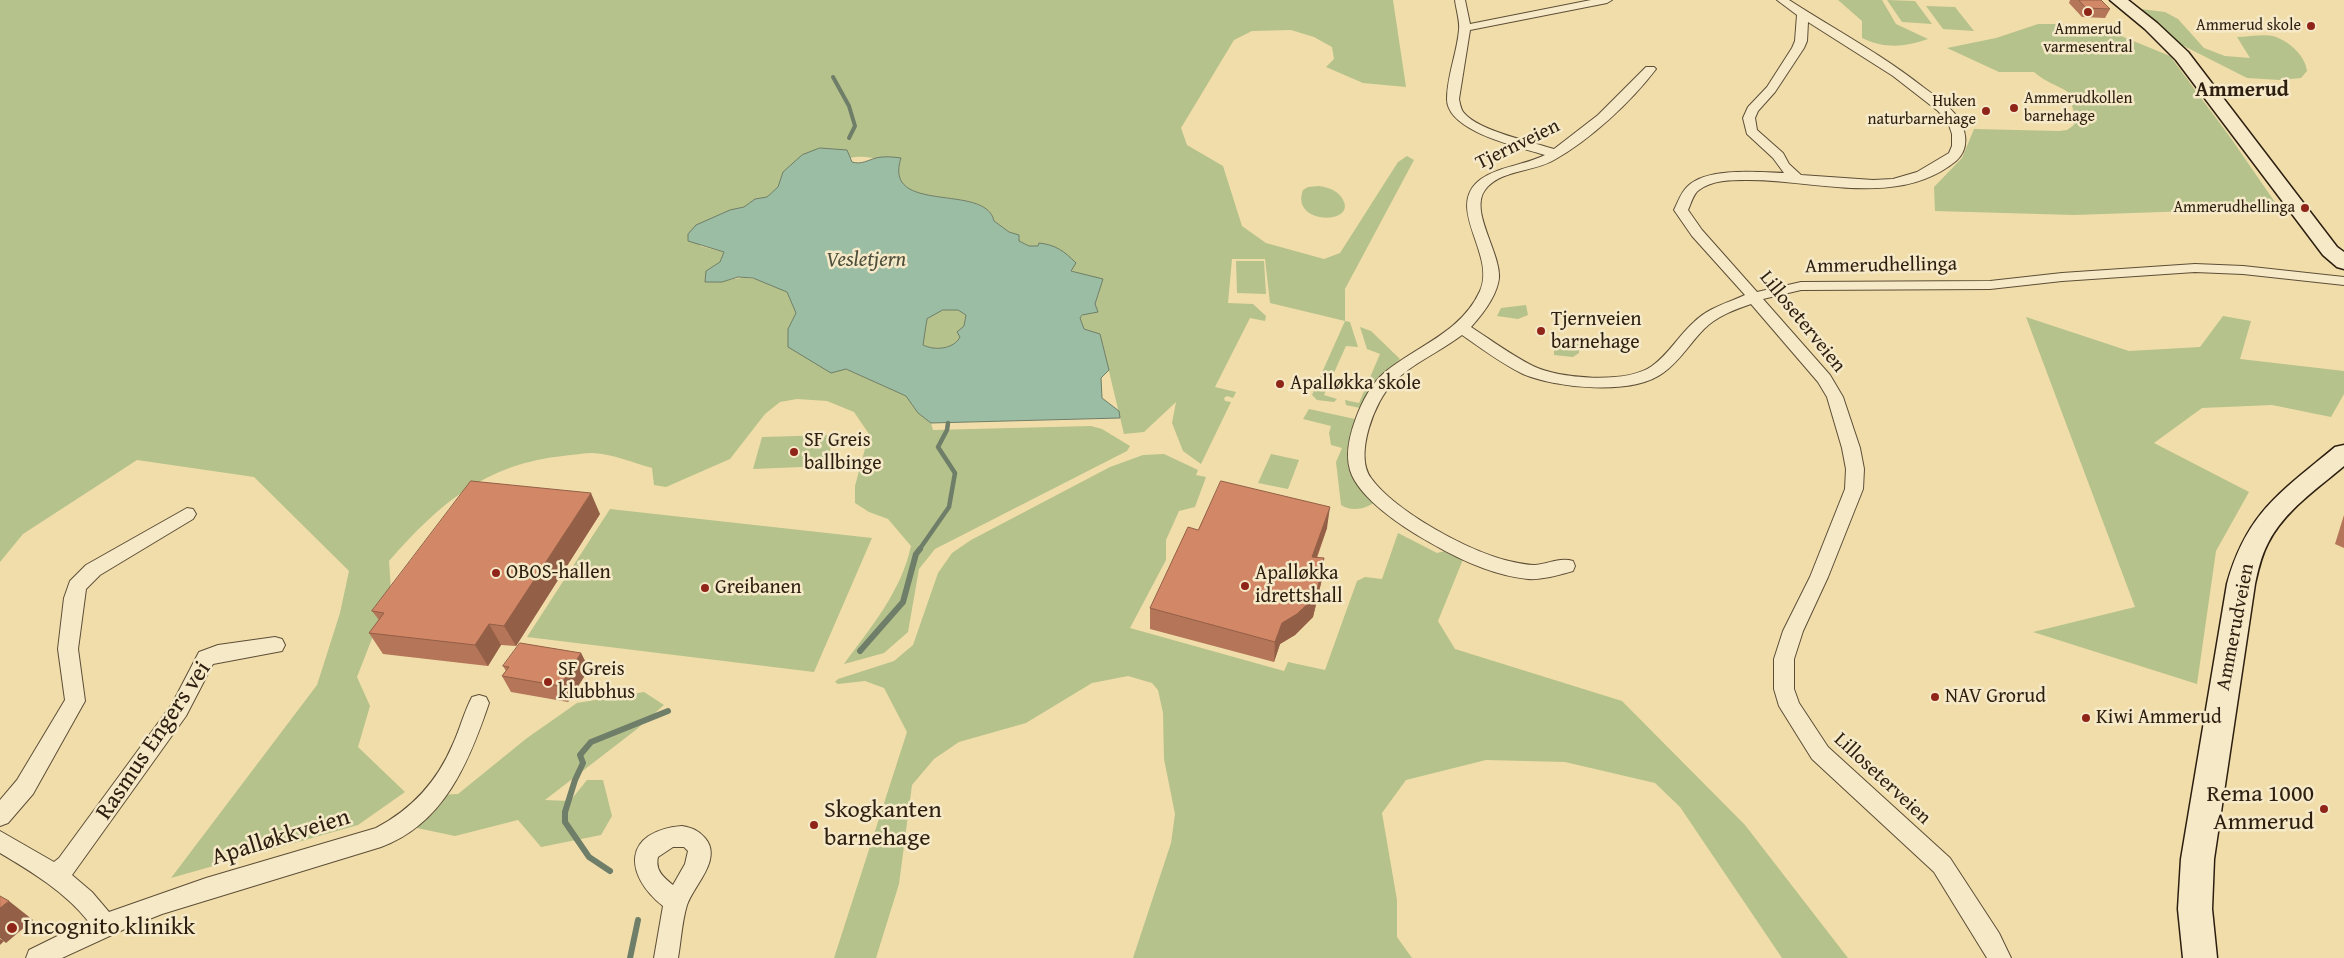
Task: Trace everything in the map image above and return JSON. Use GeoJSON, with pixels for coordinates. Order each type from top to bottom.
{"type":"FeatureCollection","features":[{"type":"Feature","properties":{"kind":"street"},"geometry":{"type":"LineString","coordinates":[[1460,0],[1465,28],[1453,98],[1454,106],[1459,114],[1473,125],[1555,154]]}},
{"type":"Feature","properties":{"kind":"street"},"geometry":{"type":"LineString","coordinates":[[1465,28],[1607,0]]}},
{"type":"Feature","properties":{"kind":"street","name":"Lilloseterveien"},"geometry":{"type":"LineString","coordinates":[[1782,0],[1919,90],[1952,119],[1960,139],[1958,149],[1952,158],[1912,179],[1892,183],[1749,176],[1722,177],[1705,181],[1694,187],[1688,193],[1681,210],[1688,223],[1824,379],[1835,397],[1851,448],[1855,469],[1854,489],[1819,577],[1792,632],[1784,659],[1784,690],[1790,706],[1820,753],[1942,865],[1992,941],[1999,958]]}},
{"type":"Feature","properties":{"kind":"street"},"geometry":{"type":"LineString","coordinates":[[2118,0],[2151,26],[2182,56],[2337,257],[2333,263],[2344,280]]}},
{"type":"Feature","properties":{"kind":"street"},"geometry":{"type":"LineString","coordinates":[[1798,179],[1784,166],[1778,156],[1756,138],[1751,131],[1749,118],[1752,110],[1772,89],[1798,48],[1801,41],[1803,14]]}},
{"type":"Feature","properties":{"kind":"street","name":"Tjernveien"},"geometry":{"type":"LineString","coordinates":[[1566,566],[1529,572],[1466,554],[1409,522],[1361,478],[1356,455],[1359,433],[1372,398],[1385,381],[1400,368],[1461,328],[1488,291],[1491,281],[1489,254],[1474,209],[1475,194],[1479,188],[1496,177],[1525,169],[1575,142],[1624,98],[1650,68]]}},
{"type":"Feature","properties":{"kind":"street","name":"Ammerudhellinga"},"geometry":{"type":"LineString","coordinates":[[1461,328],[1528,370],[1560,380],[1608,383],[1639,378],[1656,371],[1671,358],[1699,325],[1715,313],[1754,297],[1801,286],[1990,285],[2062,277],[2195,268],[2344,280]]}},
{"type":"Feature","properties":{"kind":"street","name":"Ammerudveien"},"geometry":{"type":"LineString","coordinates":[[2200,958],[2196,939],[2195,912],[2198,863],[2241,584],[2246,566],[2256,540],[2274,515],[2344,453]]}},
{"type":"Feature","properties":{"kind":"street"},"geometry":{"type":"LineString","coordinates":[[0,816],[25,787],[75,701],[68,649],[77,586],[93,570],[186,514]]}},
{"type":"Feature","properties":{"kind":"street","name":"Rasmus Engers vei"},"geometry":{"type":"LineString","coordinates":[[54,875],[67,865],[179,710],[206,658],[218,653],[275,644]]}},
{"type":"Feature","properties":{"kind":"street","name":"Apalløkkveien"},"geometry":{"type":"LineString","coordinates":[[38,958],[104,924],[185,896],[381,837],[400,829],[414,819],[436,795],[461,749],[479,703]]}},
{"type":"Feature","properties":{"kind":"street"},"geometry":{"type":"LineString","coordinates":[[0,841],[54,875],[97,912],[104,924]]}},
{"type":"Feature","properties":{"kind":"street"},"geometry":{"type":"LineString","coordinates":[[666,958],[676,902]]}},
{"type":"Feature","properties":{"kind":"shaded area"},"geometry":{"type":"Polygon","coordinates":[[[0,0],[1393,0],[1406,87],[1363,83],[1326,67],[1334,59],[1332,47],[1314,37],[1291,30],[1252,31],[1234,40],[1181,128],[1187,145],[1223,166],[1242,226],[1266,243],[1324,259],[1340,253],[1398,162],[1407,156],[1414,160],[1345,289],[1345,321],[1270,303],[1265,259],[1232,259],[1228,303],[1253,304],[1266,316],[1265,321],[1250,318],[1215,387],[1236,392],[1233,398],[1227,396],[1224,398],[1225,401],[1231,402],[1201,464],[1183,451],[1172,423],[1176,402],[1144,432],[1124,434],[1100,334],[1084,329],[1080,318],[1095,304],[1099,290],[1081,274],[1071,270],[1038,246],[1029,246],[1019,241],[1019,235],[1009,232],[994,221],[987,209],[974,203],[920,193],[907,187],[899,176],[901,159],[850,158],[847,150],[820,148],[783,172],[778,187],[767,197],[755,199],[744,207],[730,210],[700,246],[724,252],[720,262],[706,271],[722,282],[748,278],[787,292],[796,313],[788,329],[846,369],[906,396],[918,413],[931,423],[933,430],[1091,426],[1102,429],[1130,446],[1127,451],[935,549],[919,569],[908,632],[884,653],[844,664],[893,594],[911,546],[888,519],[869,512],[855,503],[855,486],[869,434],[854,412],[827,401],[797,399],[780,402],[765,414],[730,459],[666,487],[654,485],[652,468],[615,457],[593,453],[535,460],[487,478],[445,505],[389,561],[391,590],[357,677],[370,706],[358,747],[405,792],[358,825],[171,878],[317,685],[340,613],[349,571],[254,477],[137,460],[23,534],[0,562],[0,0]]]}},
{"type":"Feature","properties":{"kind":"shaded area"},"geometry":{"type":"Polygon","coordinates":[[[1838,0],[1882,0],[1896,24],[1928,39],[1912,44],[1895,46],[1870,42],[1862,38],[1862,21],[1838,0]]]}},
{"type":"Feature","properties":{"kind":"shaded area"},"geometry":{"type":"Polygon","coordinates":[[[1887,0],[1915,1],[1932,24],[1902,22],[1887,0]]]}},
{"type":"Feature","properties":{"kind":"shaded area"},"geometry":{"type":"Polygon","coordinates":[[[1926,6],[1955,7],[1974,31],[1943,29],[1926,6]]]}},
{"type":"Feature","properties":{"kind":"shaded area"},"geometry":{"type":"Polygon","coordinates":[[[2141,9],[2165,12],[2178,19],[2204,48],[2225,56],[2250,58],[2237,37],[2260,35],[2279,38],[2300,54],[2307,71],[2301,78],[2280,80],[2247,78],[2182,45],[2141,9]]]}},
{"type":"Feature","properties":{"kind":"shaded area"},"geometry":{"type":"Polygon","coordinates":[[[2038,24],[2066,24],[2104,29],[2170,56],[2230,137],[2279,208],[2074,215],[1935,211],[1934,187],[1962,158],[1974,129],[2059,131],[2067,130],[2074,125],[2075,116],[2068,92],[2034,72],[1999,72],[1947,48],[1996,38],[2038,24]]]}},
{"type":"Feature","properties":{"kind":"shaded area"},"geometry":{"type":"Polygon","coordinates":[[[1319,186],[1340,195],[1344,202],[1344,209],[1340,215],[1322,217],[1313,215],[1305,209],[1301,201],[1303,190],[1308,187],[1319,186]]]}},
{"type":"Feature","properties":{"kind":"shaded area"},"geometry":{"type":"Polygon","coordinates":[[[1236,261],[1264,261],[1266,294],[1237,293],[1236,261]]]}},
{"type":"Feature","properties":{"kind":"shaded area"},"geometry":{"type":"Polygon","coordinates":[[[1526,305],[1528,315],[1518,319],[1497,316],[1501,308],[1526,305]]]}},
{"type":"Feature","properties":{"kind":"shaded area"},"geometry":{"type":"Polygon","coordinates":[[[943,309],[958,310],[966,315],[960,339],[946,348],[931,348],[923,345],[927,319],[943,309]]]}},
{"type":"Feature","properties":{"kind":"shaded area"},"geometry":{"type":"Polygon","coordinates":[[[2223,316],[2251,321],[2240,359],[2344,371],[2344,394],[2331,417],[2272,405],[2202,408],[2154,443],[2249,492],[2216,551],[2197,684],[2033,632],[2135,607],[2026,317],[2129,351],[2200,347],[2223,316]]]}},
{"type":"Feature","properties":{"kind":"shaded area"},"geometry":{"type":"Polygon","coordinates":[[[1345,321],[1350,322],[1358,347],[1346,346],[1324,395],[1337,399],[1334,402],[1317,400],[1312,395],[1345,321]]]}},
{"type":"Feature","properties":{"kind":"shaded area"},"geometry":{"type":"Polygon","coordinates":[[[1360,327],[1371,331],[1400,359],[1369,391],[1360,408],[1346,405],[1345,400],[1359,403],[1380,354],[1367,349],[1360,327]]]}},
{"type":"Feature","properties":{"kind":"shaded area"},"geometry":{"type":"Polygon","coordinates":[[[1561,339],[1580,341],[1579,353],[1573,357],[1554,355],[1554,342],[1561,339]]]}},
{"type":"Feature","properties":{"kind":"shaded area"},"geometry":{"type":"Polygon","coordinates":[[[1309,409],[1355,419],[1352,440],[1375,502],[1358,509],[1341,505],[1336,462],[1342,448],[1331,445],[1329,433],[1331,426],[1303,419],[1309,409]]]}},
{"type":"Feature","properties":{"kind":"shaded area","name":"SF Greis ballbinge"},"geometry":{"type":"Polygon","coordinates":[[[833,435],[827,466],[753,469],[762,437],[833,435]]]}},
{"type":"Feature","properties":{"kind":"shaded area"},"geometry":{"type":"Polygon","coordinates":[[[1164,454],[1198,470],[1196,475],[1206,477],[1195,507],[1179,511],[1166,540],[1166,560],[1130,628],[1284,671],[1288,662],[1325,670],[1357,581],[1365,577],[1382,579],[1398,533],[1437,553],[1449,550],[1464,557],[1438,621],[1455,649],[1622,701],[1745,825],[1848,958],[1782,958],[1680,807],[1655,783],[1565,762],[1486,760],[1406,780],[1382,813],[1397,900],[1397,937],[1412,958],[1133,958],[1171,843],[1175,814],[1164,759],[1163,713],[1158,690],[1152,683],[1128,676],[1092,683],[1026,723],[959,742],[934,759],[912,785],[899,884],[876,958],[834,958],[907,732],[884,688],[865,681],[838,684],[835,682],[838,679],[894,661],[913,645],[938,573],[952,553],[971,540],[1110,467],[1143,455],[1164,454]]]}},
{"type":"Feature","properties":{"kind":"shaded area"},"geometry":{"type":"Polygon","coordinates":[[[1271,454],[1299,460],[1288,489],[1258,483],[1271,454]]]}},
{"type":"Feature","properties":{"kind":"shaded area","name":"Greibanen"},"geometry":{"type":"Polygon","coordinates":[[[610,509],[872,538],[814,672],[527,637],[610,509]]]}},
{"type":"Feature","properties":{"kind":"shaded area"},"geometry":{"type":"Polygon","coordinates":[[[644,692],[664,705],[637,729],[545,800],[570,801],[587,780],[603,780],[612,816],[601,835],[541,847],[518,820],[455,836],[412,827],[436,795],[458,794],[527,738],[577,703],[644,692]]]}},
{"type":"Feature","properties":{"kind":"water","name":"Vesletjern"},"geometry":{"type":"Polygon","coordinates":[[[820,148],[847,150],[852,162],[855,163],[882,157],[901,158],[899,176],[906,187],[920,193],[973,203],[987,209],[994,221],[1009,232],[1019,235],[1019,241],[1029,246],[1038,246],[1039,243],[1055,247],[1076,263],[1071,271],[1103,279],[1095,304],[1098,312],[1082,315],[1080,318],[1084,329],[1100,334],[1109,370],[1101,378],[1102,398],[1119,411],[1120,418],[931,423],[918,413],[906,396],[846,369],[831,373],[788,347],[788,329],[796,313],[787,292],[753,278],[738,277],[722,282],[705,282],[706,271],[720,262],[724,252],[688,241],[688,234],[696,225],[730,210],[744,207],[755,199],[767,197],[778,187],[783,172],[802,155],[820,148]],[[943,310],[927,319],[923,345],[933,348],[944,348],[957,341],[960,337],[957,332],[964,326],[966,315],[958,310],[943,310]]]}},
{"type":"Feature","properties":{"kind":"building"},"geometry":{"type":"Polygon","coordinates":[[[2079,0],[2101,0],[2110,9],[2086,8],[2079,0]]]}},
{"type":"Feature","properties":{"kind":"building","name":"OBOS-hallen"},"geometry":{"type":"Polygon","coordinates":[[[471,481],[591,493],[504,626],[489,624],[475,645],[369,633],[384,613],[372,611],[471,481]]]}},
{"type":"Feature","properties":{"kind":"building","name":"Apalløkka idrettshall"},"geometry":{"type":"Polygon","coordinates":[[[1221,481],[1330,507],[1312,557],[1324,558],[1316,596],[1297,614],[1282,623],[1275,642],[1150,608],[1188,527],[1198,530],[1221,481]]]}},
{"type":"Feature","properties":{"kind":"building"},"geometry":{"type":"Polygon","coordinates":[[[520,643],[581,653],[560,686],[502,676],[509,667],[503,666],[520,643]]]}},
{"type":"Feature","properties":{"kind":"building"},"geometry":{"type":"Polygon","coordinates":[[[0,896],[9,901],[0,908],[0,896]]]}},
{"type":"Feature","properties":{"kind":"waterway"},"geometry":{"type":"LineString","coordinates":[[833,77],[849,106],[855,126],[849,138]]}},
{"type":"Feature","properties":{"kind":"waterway"},"geometry":{"type":"LineString","coordinates":[[919,550],[949,507],[955,473],[938,447],[947,430],[948,423]]}},
{"type":"Feature","properties":{"kind":"waterway"},"geometry":{"type":"LineString","coordinates":[[860,651],[903,602],[916,554],[920,549]]}},
{"type":"Feature","properties":{"kind":"waterway"},"geometry":{"type":"LineString","coordinates":[[610,871],[589,857],[565,822],[565,812],[575,780],[583,763],[580,755],[591,742],[668,711]]}},
{"type":"Feature","properties":{"kind":"waterway"},"geometry":{"type":"LineString","coordinates":[[630,958],[638,920]]}},
{"type":"Feature","properties":{"kind":"place","name":"Ammerud varmesentral"},"geometry":{"type":"Point","coordinates":[2088,12]}},
{"type":"Feature","properties":{"kind":"place","name":"Ammerud skole"},"geometry":{"type":"Point","coordinates":[2311,26]}},
{"type":"Feature","properties":{"kind":"place","name":"Ammerudkollen barnehage"},"geometry":{"type":"Point","coordinates":[2014,108]}},
{"type":"Feature","properties":{"kind":"place","name":"Huken naturbarnehage"},"geometry":{"type":"Point","coordinates":[1986,111]}},
{"type":"Feature","properties":{"kind":"place","name":"Ammerudhellinga"},"geometry":{"type":"Point","coordinates":[2305,208]}},
{"type":"Feature","properties":{"kind":"place","name":"Tjernveien barnehage"},"geometry":{"type":"Point","coordinates":[1541,331]}},
{"type":"Feature","properties":{"kind":"place","name":"Apalløkka skole"},"geometry":{"type":"Point","coordinates":[1280,384]}},
{"type":"Feature","properties":{"kind":"place","name":"SF Greis ballbinge"},"geometry":{"type":"Point","coordinates":[794,452]}},
{"type":"Feature","properties":{"kind":"place","name":"OBOS-hallen"},"geometry":{"type":"Point","coordinates":[496,573]}},
{"type":"Feature","properties":{"kind":"place","name":"Apalløkka idrettshall"},"geometry":{"type":"Point","coordinates":[1245,586]}},
{"type":"Feature","properties":{"kind":"place","name":"Greibanen"},"geometry":{"type":"Point","coordinates":[705,588]}},
{"type":"Feature","properties":{"kind":"place","name":"SF Greis klubbhus"},"geometry":{"type":"Point","coordinates":[548,682]}},
{"type":"Feature","properties":{"kind":"place","name":"NAV Grorud"},"geometry":{"type":"Point","coordinates":[1935,697]}},
{"type":"Feature","properties":{"kind":"place","name":"Kiwi Ammerud"},"geometry":{"type":"Point","coordinates":[2086,718]}},
{"type":"Feature","properties":{"kind":"place","name":"Rema 1000 Ammerud"},"geometry":{"type":"Point","coordinates":[2324,809]}},
{"type":"Feature","properties":{"kind":"place","name":"Skogkanten barnehage"},"geometry":{"type":"Point","coordinates":[814,825]}},
{"type":"Feature","properties":{"kind":"place","name":"Incognito klinikk"},"geometry":{"type":"Point","coordinates":[12,928]}},
{"type":"Feature","properties":{"kind":"district","name":"Ammerud"},"geometry":{"type":"Point","coordinates":[2242,91]}}]}
